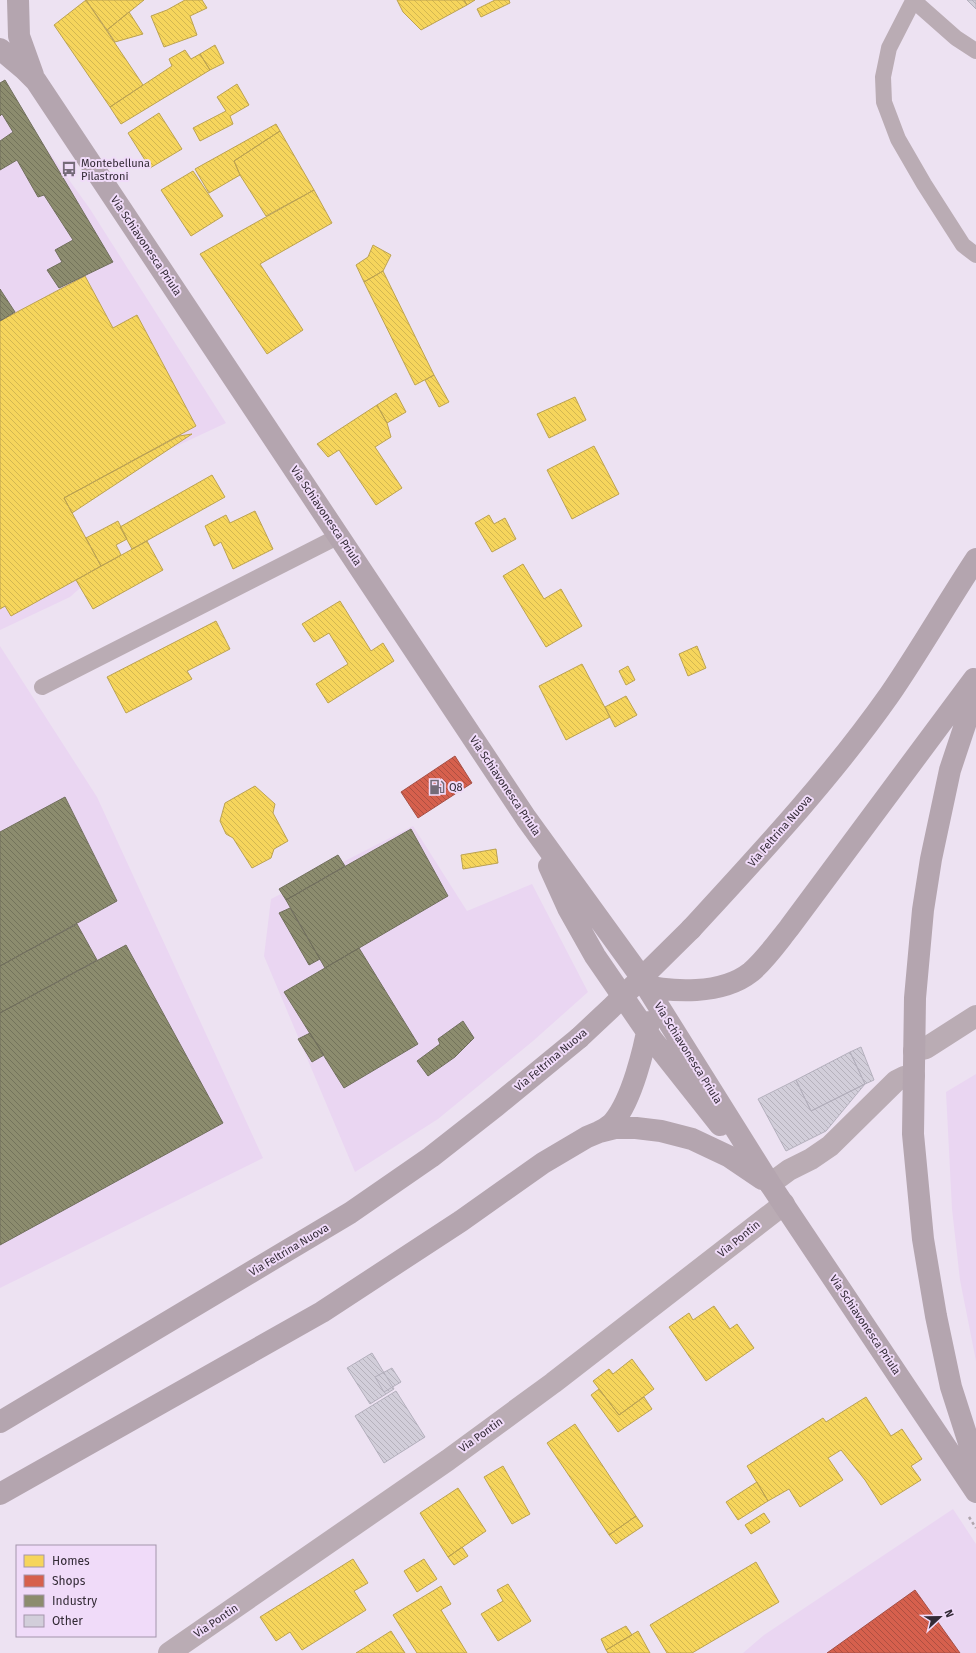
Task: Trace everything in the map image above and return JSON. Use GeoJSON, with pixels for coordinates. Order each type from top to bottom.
{"type":"FeatureCollection","features":[{"type":"Feature","properties":{"kind":"main road"},"geometry":{"type":"LineString","coordinates":[[0,23],[12,11],[18,0]]}},
{"type":"Feature","properties":{"kind":"main road","name":"Via Schiavonesca Priula"},"geometry":{"type":"LineString","coordinates":[[18,0],[19,36],[35,80]]}},
{"type":"Feature","properties":{"kind":"main road","name":"Via Schiavonesca Priula"},"geometry":{"type":"LineString","coordinates":[[0,49],[35,80],[526,818],[646,986],[770,1184],[976,1492]]}},
{"type":"Feature","properties":{"kind":"main road","name":"Via Feltrina Nuova"},"geometry":{"type":"LineString","coordinates":[[0,1422],[350,1212],[431,1157],[579,1038],[691,929],[766,848],[830,774],[890,694],[939,620],[976,559]]}},
{"type":"Feature","properties":{"kind":"main road"},"geometry":{"type":"LineString","coordinates":[[538,841],[576,905],[621,971],[631,981],[661,989],[684,990],[720,986],[736,981],[756,966],[790,928],[976,677]]}},
{"type":"Feature","properties":{"kind":"main road"},"geometry":{"type":"LineString","coordinates":[[976,692],[950,770],[931,859],[918,956],[915,998],[913,1134],[923,1239],[936,1316],[951,1387],[976,1465]]}},
{"type":"Feature","properties":{"kind":"main road"},"geometry":{"type":"LineString","coordinates":[[526,818],[582,935],[613,984],[647,1032],[702,1104],[770,1184]]}},
{"type":"Feature","properties":{"kind":"main road"},"geometry":{"type":"LineString","coordinates":[[599,1132],[614,1121],[635,1075],[647,1032],[650,1008],[646,986]]}},
{"type":"Feature","properties":{"kind":"main road"},"geometry":{"type":"LineString","coordinates":[[0,1494],[322,1312],[461,1221],[543,1163],[587,1137],[599,1132],[615,1128],[636,1128],[661,1131],[692,1139],[728,1156],[770,1184]]}},
{"type":"Feature","properties":{"kind":"street"},"geometry":{"type":"LineString","coordinates":[[914,1051],[928,1047],[976,1016]]}},
{"type":"Feature","properties":{"kind":"street"},"geometry":{"type":"LineString","coordinates":[[770,1184],[789,1170],[811,1160],[830,1146],[896,1081],[906,1076],[914,1076]]}},
{"type":"Feature","properties":{"kind":"street","name":"Via Pontin"},"geometry":{"type":"LineString","coordinates":[[169,1653],[297,1566],[460,1451],[638,1318],[784,1204]]}},
{"type":"Feature","properties":{"kind":"lane"},"geometry":{"type":"LineString","coordinates":[[976,51],[956,38],[913,1],[889,48],[883,77],[884,102],[898,138],[924,184],[963,244],[976,255]]}},
{"type":"Feature","properties":{"kind":"lane"},"geometry":{"type":"LineString","coordinates":[[42,687],[339,536]]}},
{"type":"Feature","properties":{"kind":"shaded area"},"geometry":{"type":"Polygon","coordinates":[[[0,84],[90,209],[226,423],[63,499],[105,566],[70,597],[0,630],[0,84]]]}},
{"type":"Feature","properties":{"kind":"shaded area"},"geometry":{"type":"Polygon","coordinates":[[[0,646],[97,797],[263,1158],[0,1288],[0,646]]]}},
{"type":"Feature","properties":{"kind":"shaded area"},"geometry":{"type":"Polygon","coordinates":[[[413,826],[467,911],[532,884],[588,992],[533,1041],[438,1119],[355,1172],[264,956],[271,899],[413,826]]]}},
{"type":"Feature","properties":{"kind":"shaded area"},"geometry":{"type":"Polygon","coordinates":[[[976,1074],[976,1361],[960,1280],[952,1209],[946,1092],[976,1074]]]}},
{"type":"Feature","properties":{"kind":"shaded area"},"geometry":{"type":"Polygon","coordinates":[[[953,1509],[976,1544],[976,1653],[743,1653],[764,1635],[953,1509]]]}},
{"type":"Feature","properties":{"kind":"building: Homes"},"geometry":{"type":"Polygon","coordinates":[[[86,0],[144,0],[107,30],[86,0]]]}},
{"type":"Feature","properties":{"kind":"building: Homes"},"geometry":{"type":"Polygon","coordinates":[[[86,0],[143,85],[110,107],[54,25],[86,0]]]}},
{"type":"Feature","properties":{"kind":"building: Homes"},"geometry":{"type":"Polygon","coordinates":[[[185,0],[202,0],[207,8],[190,16],[197,35],[164,47],[151,16],[167,10],[185,0]]]}},
{"type":"Feature","properties":{"kind":"building: Homes"},"geometry":{"type":"Polygon","coordinates":[[[397,0],[464,0],[467,5],[421,30],[403,12],[397,0]]]}},
{"type":"Feature","properties":{"kind":"building: Homes"},"geometry":{"type":"Polygon","coordinates":[[[464,0],[475,0],[467,5],[464,0]]]}},
{"type":"Feature","properties":{"kind":"building: Homes"},"geometry":{"type":"Polygon","coordinates":[[[495,0],[509,0],[510,3],[481,17],[477,9],[495,0]]]}},
{"type":"Feature","properties":{"kind":"building: Homes"},"geometry":{"type":"Polygon","coordinates":[[[129,12],[143,34],[115,42],[107,30],[129,12]]]}},
{"type":"Feature","properties":{"kind":"building: Homes"},"geometry":{"type":"Polygon","coordinates":[[[215,45],[224,63],[210,70],[200,54],[215,45]]]}},
{"type":"Feature","properties":{"kind":"building: Homes"},"geometry":{"type":"Polygon","coordinates":[[[185,50],[191,59],[200,54],[210,70],[121,124],[110,107],[172,66],[169,59],[185,50]]]}},
{"type":"Feature","properties":{"kind":"building: Homes"},"geometry":{"type":"Polygon","coordinates":[[[237,84],[249,105],[230,116],[233,124],[200,141],[193,128],[226,111],[217,97],[237,84]]]}},
{"type":"Feature","properties":{"kind":"building: Homes"},"geometry":{"type":"Polygon","coordinates":[[[159,113],[182,149],[150,168],[128,133],[159,113]]]}},
{"type":"Feature","properties":{"kind":"building: Homes"},"geometry":{"type":"Polygon","coordinates":[[[276,124],[280,131],[234,161],[240,175],[209,193],[195,169],[276,124]]]}},
{"type":"Feature","properties":{"kind":"building: Homes"},"geometry":{"type":"Polygon","coordinates":[[[280,131],[314,190],[266,216],[240,175],[234,161],[280,131]]]}},
{"type":"Feature","properties":{"kind":"building: Homes"},"geometry":{"type":"Polygon","coordinates":[[[193,171],[223,216],[191,236],[161,190],[193,171]]]}},
{"type":"Feature","properties":{"kind":"building: Homes"},"geometry":{"type":"Polygon","coordinates":[[[314,190],[332,223],[260,264],[303,330],[267,354],[200,254],[314,190]]]}},
{"type":"Feature","properties":{"kind":"building: Homes"},"geometry":{"type":"Polygon","coordinates":[[[373,245],[391,255],[383,271],[364,282],[356,265],[368,257],[373,245]]]}},
{"type":"Feature","properties":{"kind":"building: Homes"},"geometry":{"type":"Polygon","coordinates":[[[383,271],[434,375],[415,385],[364,282],[383,271]]]}},
{"type":"Feature","properties":{"kind":"building: Homes"},"geometry":{"type":"Polygon","coordinates":[[[85,276],[113,328],[137,315],[196,426],[64,498],[101,566],[11,616],[5,606],[0,609],[0,321],[85,276]]]}},
{"type":"Feature","properties":{"kind":"building: Homes"},"geometry":{"type":"Polygon","coordinates":[[[434,375],[449,402],[439,407],[425,380],[434,375]]]}},
{"type":"Feature","properties":{"kind":"building: Homes"},"geometry":{"type":"Polygon","coordinates":[[[396,393],[406,412],[387,423],[377,405],[396,393]]]}},
{"type":"Feature","properties":{"kind":"building: Homes"},"geometry":{"type":"Polygon","coordinates":[[[575,397],[586,420],[549,438],[537,414],[575,397]]]}},
{"type":"Feature","properties":{"kind":"building: Homes"},"geometry":{"type":"Polygon","coordinates":[[[377,405],[387,423],[391,437],[375,447],[402,488],[376,505],[339,450],[328,457],[317,444],[377,405]]]}},
{"type":"Feature","properties":{"kind":"building: Homes"},"geometry":{"type":"Polygon","coordinates":[[[192,434],[72,513],[64,498],[179,436],[192,434]]]}},
{"type":"Feature","properties":{"kind":"building: Homes"},"geometry":{"type":"Polygon","coordinates":[[[594,446],[619,494],[572,519],[547,470],[594,446]]]}},
{"type":"Feature","properties":{"kind":"building: Homes"},"geometry":{"type":"Polygon","coordinates":[[[212,475],[225,497],[132,549],[120,527],[212,475]]]}},
{"type":"Feature","properties":{"kind":"building: Homes"},"geometry":{"type":"Polygon","coordinates":[[[255,511],[273,549],[233,569],[221,542],[214,546],[205,526],[226,515],[230,523],[255,511]]]}},
{"type":"Feature","properties":{"kind":"building: Homes"},"geometry":{"type":"Polygon","coordinates":[[[489,515],[494,524],[505,518],[516,539],[492,552],[475,523],[489,515]]]}},
{"type":"Feature","properties":{"kind":"building: Homes"},"geometry":{"type":"Polygon","coordinates":[[[118,521],[127,539],[116,545],[121,555],[101,566],[86,538],[118,521]]]}},
{"type":"Feature","properties":{"kind":"building: Homes"},"geometry":{"type":"Polygon","coordinates":[[[147,541],[163,570],[93,609],[76,580],[147,541]]]}},
{"type":"Feature","properties":{"kind":"building: Homes"},"geometry":{"type":"Polygon","coordinates":[[[523,564],[544,599],[561,589],[582,626],[546,647],[503,576],[523,564]]]}},
{"type":"Feature","properties":{"kind":"building: Homes"},"geometry":{"type":"Polygon","coordinates":[[[340,601],[371,651],[383,643],[394,661],[328,703],[316,684],[348,664],[329,633],[314,642],[302,624],[340,601]]]}},
{"type":"Feature","properties":{"kind":"building: Homes"},"geometry":{"type":"Polygon","coordinates":[[[216,621],[230,649],[187,671],[192,679],[126,713],[107,677],[216,621]]]}},
{"type":"Feature","properties":{"kind":"building: Homes"},"geometry":{"type":"Polygon","coordinates":[[[697,646],[706,668],[688,676],[679,654],[697,646]]]}},
{"type":"Feature","properties":{"kind":"building: Homes"},"geometry":{"type":"Polygon","coordinates":[[[582,664],[610,717],[566,740],[539,686],[582,664]]]}},
{"type":"Feature","properties":{"kind":"building: Homes"},"geometry":{"type":"Polygon","coordinates":[[[628,666],[635,680],[626,685],[619,671],[628,666]]]}},
{"type":"Feature","properties":{"kind":"building: Homes"},"geometry":{"type":"Polygon","coordinates":[[[626,696],[637,715],[615,727],[605,707],[626,696]]]}},
{"type":"Feature","properties":{"kind":"building: Homes"},"geometry":{"type":"Polygon","coordinates":[[[255,786],[275,804],[273,813],[288,841],[274,849],[271,858],[252,868],[233,838],[226,834],[220,821],[225,803],[255,786]]]}},
{"type":"Feature","properties":{"kind":"building: Homes"},"geometry":{"type":"Polygon","coordinates":[[[496,849],[498,863],[463,869],[461,855],[496,849]]]}},
{"type":"Feature","properties":{"kind":"building: Homes"},"geometry":{"type":"Polygon","coordinates":[[[714,1306],[730,1329],[737,1324],[754,1348],[706,1381],[669,1327],[689,1313],[693,1320],[714,1306]]]}},
{"type":"Feature","properties":{"kind":"building: Homes"},"geometry":{"type":"Polygon","coordinates":[[[632,1359],[654,1389],[619,1415],[593,1381],[609,1369],[613,1374],[632,1359]]]}},
{"type":"Feature","properties":{"kind":"building: Homes"},"geometry":{"type":"Polygon","coordinates":[[[599,1389],[619,1415],[644,1397],[652,1409],[618,1432],[591,1395],[599,1389]]]}},
{"type":"Feature","properties":{"kind":"building: Homes"},"geometry":{"type":"Polygon","coordinates":[[[866,1397],[891,1436],[902,1429],[922,1459],[911,1466],[921,1480],[881,1505],[865,1480],[841,1450],[828,1458],[843,1480],[800,1507],[789,1489],[768,1501],[747,1466],[823,1418],[826,1422],[866,1397]]]}},
{"type":"Feature","properties":{"kind":"building: Homes"},"geometry":{"type":"Polygon","coordinates":[[[575,1424],[636,1516],[609,1535],[547,1443],[575,1424]]]}},
{"type":"Feature","properties":{"kind":"building: Homes"},"geometry":{"type":"Polygon","coordinates":[[[503,1466],[530,1514],[512,1524],[484,1477],[503,1466]]]}},
{"type":"Feature","properties":{"kind":"building: Homes"},"geometry":{"type":"Polygon","coordinates":[[[757,1482],[768,1501],[738,1520],[726,1502],[757,1482]]]}},
{"type":"Feature","properties":{"kind":"building: Homes"},"geometry":{"type":"Polygon","coordinates":[[[458,1488],[486,1531],[448,1557],[420,1513],[458,1488]]]}},
{"type":"Feature","properties":{"kind":"building: Homes"},"geometry":{"type":"Polygon","coordinates":[[[764,1513],[770,1522],[751,1534],[745,1525],[764,1513]]]}},
{"type":"Feature","properties":{"kind":"building: Homes"},"geometry":{"type":"Polygon","coordinates":[[[636,1516],[643,1526],[616,1544],[609,1535],[636,1516]]]}},
{"type":"Feature","properties":{"kind":"building: Homes"},"geometry":{"type":"Polygon","coordinates":[[[462,1547],[468,1556],[454,1565],[448,1557],[462,1547]]]}},
{"type":"Feature","properties":{"kind":"building: Homes"},"geometry":{"type":"Polygon","coordinates":[[[353,1559],[368,1583],[354,1591],[366,1610],[302,1650],[290,1632],[276,1641],[260,1617],[353,1559]]]}},
{"type":"Feature","properties":{"kind":"building: Homes"},"geometry":{"type":"Polygon","coordinates":[[[424,1559],[437,1579],[417,1592],[404,1571],[424,1559]]]}},
{"type":"Feature","properties":{"kind":"building: Homes"},"geometry":{"type":"Polygon","coordinates":[[[756,1562],[779,1602],[692,1653],[667,1653],[650,1625],[756,1562]]]}},
{"type":"Feature","properties":{"kind":"building: Homes"},"geometry":{"type":"Polygon","coordinates":[[[508,1584],[531,1621],[498,1641],[481,1614],[503,1601],[497,1590],[508,1584]]]}},
{"type":"Feature","properties":{"kind":"building: Homes"},"geometry":{"type":"Polygon","coordinates":[[[441,1586],[451,1604],[441,1610],[467,1653],[417,1653],[393,1615],[441,1586]]]}},
{"type":"Feature","properties":{"kind":"building: Homes"},"geometry":{"type":"Polygon","coordinates":[[[626,1626],[632,1635],[606,1650],[601,1639],[626,1626]]]}},
{"type":"Feature","properties":{"kind":"building: Homes"},"geometry":{"type":"Polygon","coordinates":[[[391,1631],[405,1653],[356,1653],[391,1631]]]}},
{"type":"Feature","properties":{"kind":"building: Homes"},"geometry":{"type":"Polygon","coordinates":[[[638,1631],[650,1653],[608,1653],[606,1650],[638,1631]]]}},
{"type":"Feature","properties":{"kind":"building: Shops","name":"Q8"},"geometry":{"type":"Polygon","coordinates":[[[455,756],[472,783],[418,818],[401,792],[455,756]]]}},
{"type":"Feature","properties":{"kind":"building: Shops"},"geometry":{"type":"Polygon","coordinates":[[[915,1590],[960,1653],[827,1653],[915,1590]]]}},
{"type":"Feature","properties":{"kind":"building: Industry"},"geometry":{"type":"Polygon","coordinates":[[[5,80],[113,262],[59,288],[47,270],[62,262],[55,250],[73,240],[44,195],[38,197],[17,160],[0,170],[0,141],[13,132],[2,114],[0,116],[0,83],[5,80]]]}},
{"type":"Feature","properties":{"kind":"building: Industry"},"geometry":{"type":"Polygon","coordinates":[[[0,289],[15,312],[0,321],[0,289]]]}},
{"type":"Feature","properties":{"kind":"building: Industry"},"geometry":{"type":"Polygon","coordinates":[[[65,797],[117,901],[0,966],[0,832],[65,797]]]}},
{"type":"Feature","properties":{"kind":"building: Industry"},"geometry":{"type":"Polygon","coordinates":[[[411,829],[448,896],[325,968],[286,900],[411,829]]]}},
{"type":"Feature","properties":{"kind":"building: Industry"},"geometry":{"type":"Polygon","coordinates":[[[338,855],[345,866],[286,900],[279,889],[338,855]]]}},
{"type":"Feature","properties":{"kind":"building: Industry"},"geometry":{"type":"Polygon","coordinates":[[[290,908],[320,959],[309,965],[279,913],[290,908]]]}},
{"type":"Feature","properties":{"kind":"building: Industry"},"geometry":{"type":"Polygon","coordinates":[[[77,924],[97,960],[0,1013],[0,966],[77,924]]]}},
{"type":"Feature","properties":{"kind":"building: Industry"},"geometry":{"type":"Polygon","coordinates":[[[126,945],[223,1123],[0,1245],[0,1013],[126,945]]]}},
{"type":"Feature","properties":{"kind":"building: Industry"},"geometry":{"type":"Polygon","coordinates":[[[359,948],[418,1044],[344,1088],[284,992],[359,948]]]}},
{"type":"Feature","properties":{"kind":"building: Industry"},"geometry":{"type":"Polygon","coordinates":[[[463,1021],[474,1038],[455,1057],[428,1076],[417,1061],[440,1044],[438,1039],[463,1021]]]}},
{"type":"Feature","properties":{"kind":"building: Industry"},"geometry":{"type":"Polygon","coordinates":[[[310,1033],[324,1055],[312,1062],[298,1039],[310,1033]]]}},
{"type":"Feature","properties":{"kind":"building: Other"},"geometry":{"type":"Polygon","coordinates":[[[967,0],[976,0],[976,9],[967,0]]]}},
{"type":"Feature","properties":{"kind":"building: Other"},"geometry":{"type":"Polygon","coordinates":[[[861,1047],[874,1080],[865,1084],[850,1052],[861,1047]]]}},
{"type":"Feature","properties":{"kind":"building: Other"},"geometry":{"type":"Polygon","coordinates":[[[850,1052],[865,1084],[811,1111],[796,1080],[850,1052]]]}},
{"type":"Feature","properties":{"kind":"building: Other"},"geometry":{"type":"Polygon","coordinates":[[[796,1080],[811,1111],[865,1084],[826,1131],[786,1151],[758,1099],[796,1080]]]}},
{"type":"Feature","properties":{"kind":"building: Other"},"geometry":{"type":"Polygon","coordinates":[[[372,1353],[394,1389],[370,1404],[347,1368],[372,1353]]]}},
{"type":"Feature","properties":{"kind":"building: Other"},"geometry":{"type":"Polygon","coordinates":[[[392,1368],[401,1382],[384,1392],[375,1377],[392,1368]]]}},
{"type":"Feature","properties":{"kind":"building: Other"},"geometry":{"type":"Polygon","coordinates":[[[396,1391],[425,1437],[384,1463],[355,1416],[396,1391]]]}},
{"type":"Feature","properties":{"kind":"place","name":"Montebelluna Pilastroni"},"geometry":{"type":"Point","coordinates":[69,169]}},
{"type":"Feature","properties":{"kind":"place","name":"Q8"},"geometry":{"type":"Point","coordinates":[437,787]}}]}
